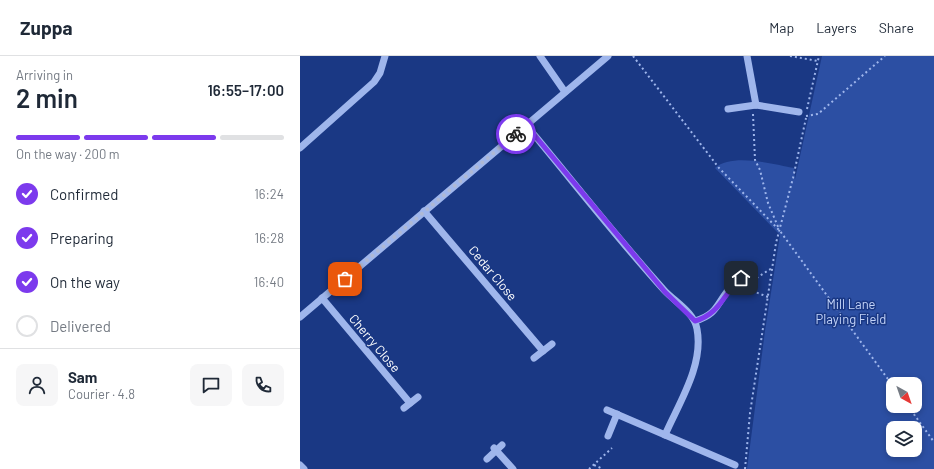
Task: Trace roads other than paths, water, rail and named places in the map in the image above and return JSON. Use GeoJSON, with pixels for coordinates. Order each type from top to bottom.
{"type":"FeatureCollection","features":[{"type":"Feature","properties":{"kind":"street"},"geometry":{"type":"LineString","coordinates":[[300,148],[374,82],[380,73],[385,56]]}},
{"type":"Feature","properties":{"kind":"street"},"geometry":{"type":"LineString","coordinates":[[540,56],[565,92]]}},
{"type":"Feature","properties":{"kind":"street"},"geometry":{"type":"LineString","coordinates":[[300,317],[608,56]]}},
{"type":"Feature","properties":{"kind":"street"},"geometry":{"type":"LineString","coordinates":[[747,56],[754,106]]}},
{"type":"Feature","properties":{"kind":"street"},"geometry":{"type":"LineString","coordinates":[[728,109],[754,106],[803,114]]}},
{"type":"Feature","properties":{"kind":"street"},"geometry":{"type":"LineString","coordinates":[[526,125],[665,292],[695,321],[699,339],[694,370],[665,435]]}},
{"type":"Feature","properties":{"kind":"street","name":"Cedar Close"},"geometry":{"type":"LineString","coordinates":[[424,211],[543,351]]}},
{"type":"Feature","properties":{"kind":"street"},"geometry":{"type":"LineString","coordinates":[[695,321],[704,318],[717,309],[730,287],[751,268]]}},
{"type":"Feature","properties":{"kind":"street","name":"Cherry Close"},"geometry":{"type":"LineString","coordinates":[[322,298],[410,403]]}},
{"type":"Feature","properties":{"kind":"street"},"geometry":{"type":"LineString","coordinates":[[534,358],[552,344]]}},
{"type":"Feature","properties":{"kind":"street"},"geometry":{"type":"LineString","coordinates":[[404,408],[418,397]]}},
{"type":"Feature","properties":{"kind":"street"},"geometry":{"type":"LineString","coordinates":[[607,410],[735,465]]}},
{"type":"Feature","properties":{"kind":"street"},"geometry":{"type":"LineString","coordinates":[[608,436],[617,414]]}},
{"type":"Feature","properties":{"kind":"street"},"geometry":{"type":"LineString","coordinates":[[487,459],[495,449],[502,445]]}},
{"type":"Feature","properties":{"kind":"street"},"geometry":{"type":"LineString","coordinates":[[495,449],[513,469]]}},
{"type":"Feature","properties":{"kind":"street"},"geometry":{"type":"LineString","coordinates":[[300,465],[304,469]]}},
{"type":"Feature","properties":{"kind":"park label","name":"Mill Lane Playing Field"},"geometry":{"type":"Point","coordinates":[851,312]}}]}
